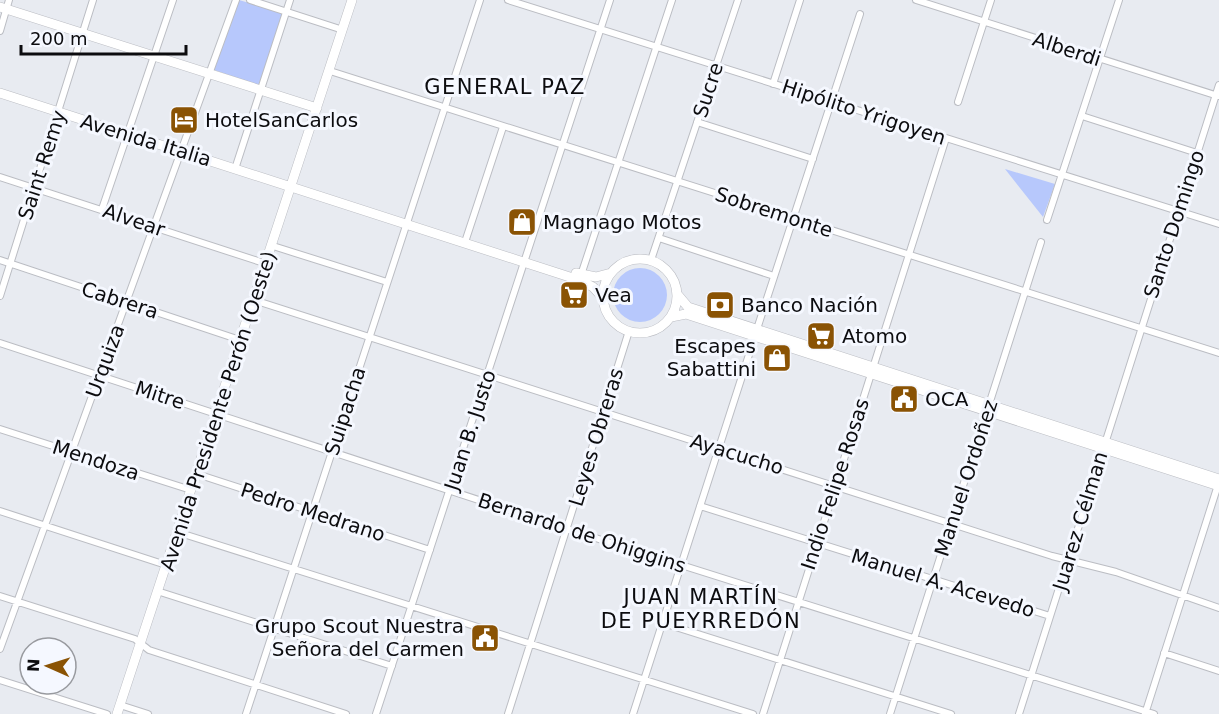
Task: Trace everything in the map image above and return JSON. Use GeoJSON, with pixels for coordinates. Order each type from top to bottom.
{"type":"FeatureCollection","features":[{"type":"Feature","properties":{"kind":"main road","name":"Avenida Presidente Perón (Oeste)"},"geometry":{"type":"LineString","coordinates":[[118,709],[273,246],[352,0]]}},
{"type":"Feature","properties":{"kind":"main road"},"geometry":{"type":"LineString","coordinates":[[5,5],[83,33],[317,108]]}},
{"type":"Feature","properties":{"kind":"main road","name":"Avenida Italia"},"geometry":{"type":"LineString","coordinates":[[0,93],[407,222]]}},
{"type":"Feature","properties":{"kind":"main road"},"geometry":{"type":"LineString","coordinates":[[407,222],[466,239],[586,283],[604,299]]}},
{"type":"Feature","properties":{"kind":"main road"},"geometry":{"type":"LineString","coordinates":[[407,222],[523,260],[580,275],[596,277],[611,273],[629,261],[651,260],[669,273],[677,294],[688,307],[756,333]]}},
{"type":"Feature","properties":{"kind":"main road"},"geometry":{"type":"LineString","coordinates":[[611,273],[604,290],[604,299],[611,319],[629,332],[652,331],[671,317],[686,314],[756,333],[989,406],[1219,483]]}},
{"type":"Feature","properties":{"kind":"main road"},"geometry":{"type":"LineString","coordinates":[[671,317],[677,294]]}},
{"type":"Feature","properties":{"kind":"street","name":"Saint Remy"},"geometry":{"type":"LineString","coordinates":[[0,296],[93,0]]}},
{"type":"Feature","properties":{"kind":"street"},"geometry":{"type":"LineString","coordinates":[[102,209],[173,0]]}},
{"type":"Feature","properties":{"kind":"street","name":"Urquiza"},"geometry":{"type":"LineString","coordinates":[[0,649],[236,0]]}},
{"type":"Feature","properties":{"kind":"street"},"geometry":{"type":"LineString","coordinates":[[250,0],[343,30]]}},
{"type":"Feature","properties":{"kind":"street"},"geometry":{"type":"LineString","coordinates":[[235,169],[290,0]]}},
{"type":"Feature","properties":{"kind":"street","name":"Suipacha"},"geometry":{"type":"LineString","coordinates":[[246,714],[480,0]]}},
{"type":"Feature","properties":{"kind":"street","name":"Hipólito Yrigoyen"},"geometry":{"type":"LineString","coordinates":[[508,0],[1219,224]]}},
{"type":"Feature","properties":{"kind":"street","name":"Juan B. Justo"},"geometry":{"type":"LineString","coordinates":[[376,714],[610,0]]}},
{"type":"Feature","properties":{"kind":"street"},"geometry":{"type":"LineString","coordinates":[[580,275],[672,0]]}},
{"type":"Feature","properties":{"kind":"street","name":"Sucre"},"geometry":{"type":"LineString","coordinates":[[677,180],[738,0]]}},
{"type":"Feature","properties":{"kind":"street"},"geometry":{"type":"LineString","coordinates":[[773,84],[800,0]]}},
{"type":"Feature","properties":{"kind":"street","name":"Alberdi"},"geometry":{"type":"LineString","coordinates":[[916,0],[1217,96]]}},
{"type":"Feature","properties":{"kind":"street"},"geometry":{"type":"LineString","coordinates":[[958,102],[991,0]]}},
{"type":"Feature","properties":{"kind":"street"},"geometry":{"type":"LineString","coordinates":[[1047,220],[1118,0]]}},
{"type":"Feature","properties":{"kind":"street"},"geometry":{"type":"LineString","coordinates":[[0,31],[5,5]]}},
{"type":"Feature","properties":{"kind":"street"},"geometry":{"type":"LineString","coordinates":[[633,714],[860,14]]}},
{"type":"Feature","properties":{"kind":"street","name":"Sobremonte"},"geometry":{"type":"LineString","coordinates":[[330,71],[1219,353]]}},
{"type":"Feature","properties":{"kind":"street","name":"Santo Domingo"},"geometry":{"type":"LineString","coordinates":[[1141,328],[1219,85]]}},
{"type":"Feature","properties":{"kind":"street"},"geometry":{"type":"LineString","coordinates":[[1082,116],[1197,153]]}},
{"type":"Feature","properties":{"kind":"street"},"geometry":{"type":"LineString","coordinates":[[697,122],[813,159]]}},
{"type":"Feature","properties":{"kind":"street"},"geometry":{"type":"LineString","coordinates":[[466,239],[503,127]]}},
{"type":"Feature","properties":{"kind":"street","name":"Indio Felipe Rosas"},"geometry":{"type":"LineString","coordinates":[[763,714],[946,138]]}},
{"type":"Feature","properties":{"kind":"street","name":"Alvear"},"geometry":{"type":"LineString","coordinates":[[0,177],[267,264]]}},
{"type":"Feature","properties":{"kind":"street"},"geometry":{"type":"LineString","coordinates":[[651,260],[677,180]]}},
{"type":"Feature","properties":{"kind":"street"},"geometry":{"type":"LineString","coordinates":[[658,238],[774,276]]}},
{"type":"Feature","properties":{"kind":"street","name":"Manuel Ordoñez"},"geometry":{"type":"LineString","coordinates":[[890,714],[1041,242]]}},
{"type":"Feature","properties":{"kind":"street"},"geometry":{"type":"LineString","coordinates":[[273,246],[387,282]]}},
{"type":"Feature","properties":{"kind":"street","name":"Cabrera"},"geometry":{"type":"LineString","coordinates":[[0,260],[240,340]]}},
{"type":"Feature","properties":{"kind":"street","name":"Ayacucho"},"geometry":{"type":"LineString","coordinates":[[254,300],[603,413],[1067,559],[1116,572],[1219,608]]}},
{"type":"Feature","properties":{"kind":"street","name":"Juarez Célman"},"geometry":{"type":"LineString","coordinates":[[1019,714],[1141,328]]}},
{"type":"Feature","properties":{"kind":"street","name":"Leyes Obreras"},"geometry":{"type":"LineString","coordinates":[[508,714],[629,332]]}},
{"type":"Feature","properties":{"kind":"street","name":"Mitre"},"geometry":{"type":"LineString","coordinates":[[0,343],[210,411],[216,415]]}},
{"type":"Feature","properties":{"kind":"street","name":"Bernardo de Ohiggins"},"geometry":{"type":"LineString","coordinates":[[216,415],[567,529],[1154,714]]}},
{"type":"Feature","properties":{"kind":"street","name":"Mendoza"},"geometry":{"type":"LineString","coordinates":[[0,429],[191,490]]}},
{"type":"Feature","properties":{"kind":"street","name":"Pedro Medrano"},"geometry":{"type":"LineString","coordinates":[[196,474],[430,550]]}},
{"type":"Feature","properties":{"kind":"street"},"geometry":{"type":"LineString","coordinates":[[1145,713],[1219,483]]}},
{"type":"Feature","properties":{"kind":"street","name":"Manuel A. Acevedo"},"geometry":{"type":"LineString","coordinates":[[700,506],[1050,616]]}},
{"type":"Feature","properties":{"kind":"street"},"geometry":{"type":"LineString","coordinates":[[0,511],[166,565]]}},
{"type":"Feature","properties":{"kind":"street"},"geometry":{"type":"LineString","coordinates":[[177,532],[753,714]]}},
{"type":"Feature","properties":{"kind":"street"},"geometry":{"type":"LineString","coordinates":[[158,591],[392,666]]}},
{"type":"Feature","properties":{"kind":"street"},"geometry":{"type":"LineString","coordinates":[[0,596],[135,639],[149,650],[346,714]]}},
{"type":"Feature","properties":{"kind":"street"},"geometry":{"type":"LineString","coordinates":[[663,623],[951,714]]}},
{"type":"Feature","properties":{"kind":"street"},"geometry":{"type":"LineString","coordinates":[[1164,653],[1219,671]]}},
{"type":"Feature","properties":{"kind":"street"},"geometry":{"type":"LineString","coordinates":[[0,680],[106,714]]}},
{"type":"Feature","properties":{"kind":"street"},"geometry":{"type":"LineString","coordinates":[[118,709],[148,714]]}},
{"type":"Feature","properties":{"kind":"shaded area"},"geometry":{"type":"Polygon","coordinates":[[[239,0],[283,13],[260,86],[214,70],[239,0]]]}},
{"type":"Feature","properties":{"kind":"shaded area"},"geometry":{"type":"Polygon","coordinates":[[[1005,169],[1055,184],[1043,217],[1005,169]]]}},
{"type":"Feature","properties":{"kind":"shaded area"},"geometry":{"type":"Polygon","coordinates":[[[635,268],[645,268],[655,272],[663,280],[667,295],[663,310],[655,318],[645,322],[635,322],[625,318],[617,310],[613,300],[613,290],[617,280],[625,272],[635,268]]]}},
{"type":"Feature","properties":{"kind":"place","name":"HotelSanCarlos"},"geometry":{"type":"Point","coordinates":[184,120]}},
{"type":"Feature","properties":{"kind":"place","name":"Magnago Motos"},"geometry":{"type":"Point","coordinates":[522,222]}},
{"type":"Feature","properties":{"kind":"place","name":"Vea"},"geometry":{"type":"Point","coordinates":[574,295]}},
{"type":"Feature","properties":{"kind":"place","name":"Banco Nación"},"geometry":{"type":"Point","coordinates":[720,305]}},
{"type":"Feature","properties":{"kind":"place","name":"Atomo"},"geometry":{"type":"Point","coordinates":[821,336]}},
{"type":"Feature","properties":{"kind":"place","name":"Escapes Sabattini"},"geometry":{"type":"Point","coordinates":[777,358]}},
{"type":"Feature","properties":{"kind":"place","name":"OCA"},"geometry":{"type":"Point","coordinates":[904,399]}},
{"type":"Feature","properties":{"kind":"place","name":"Grupo Scout Nuestra Señora del Carmen"},"geometry":{"type":"Point","coordinates":[485,638]}},
{"type":"Feature","properties":{"kind":"district","name":"GENERAL PAZ"},"geometry":{"type":"Point","coordinates":[505,87]}},
{"type":"Feature","properties":{"kind":"district","name":"JUAN MARTÍN DE PUEYRREDÓN"},"geometry":{"type":"Point","coordinates":[701,609]}}]}
